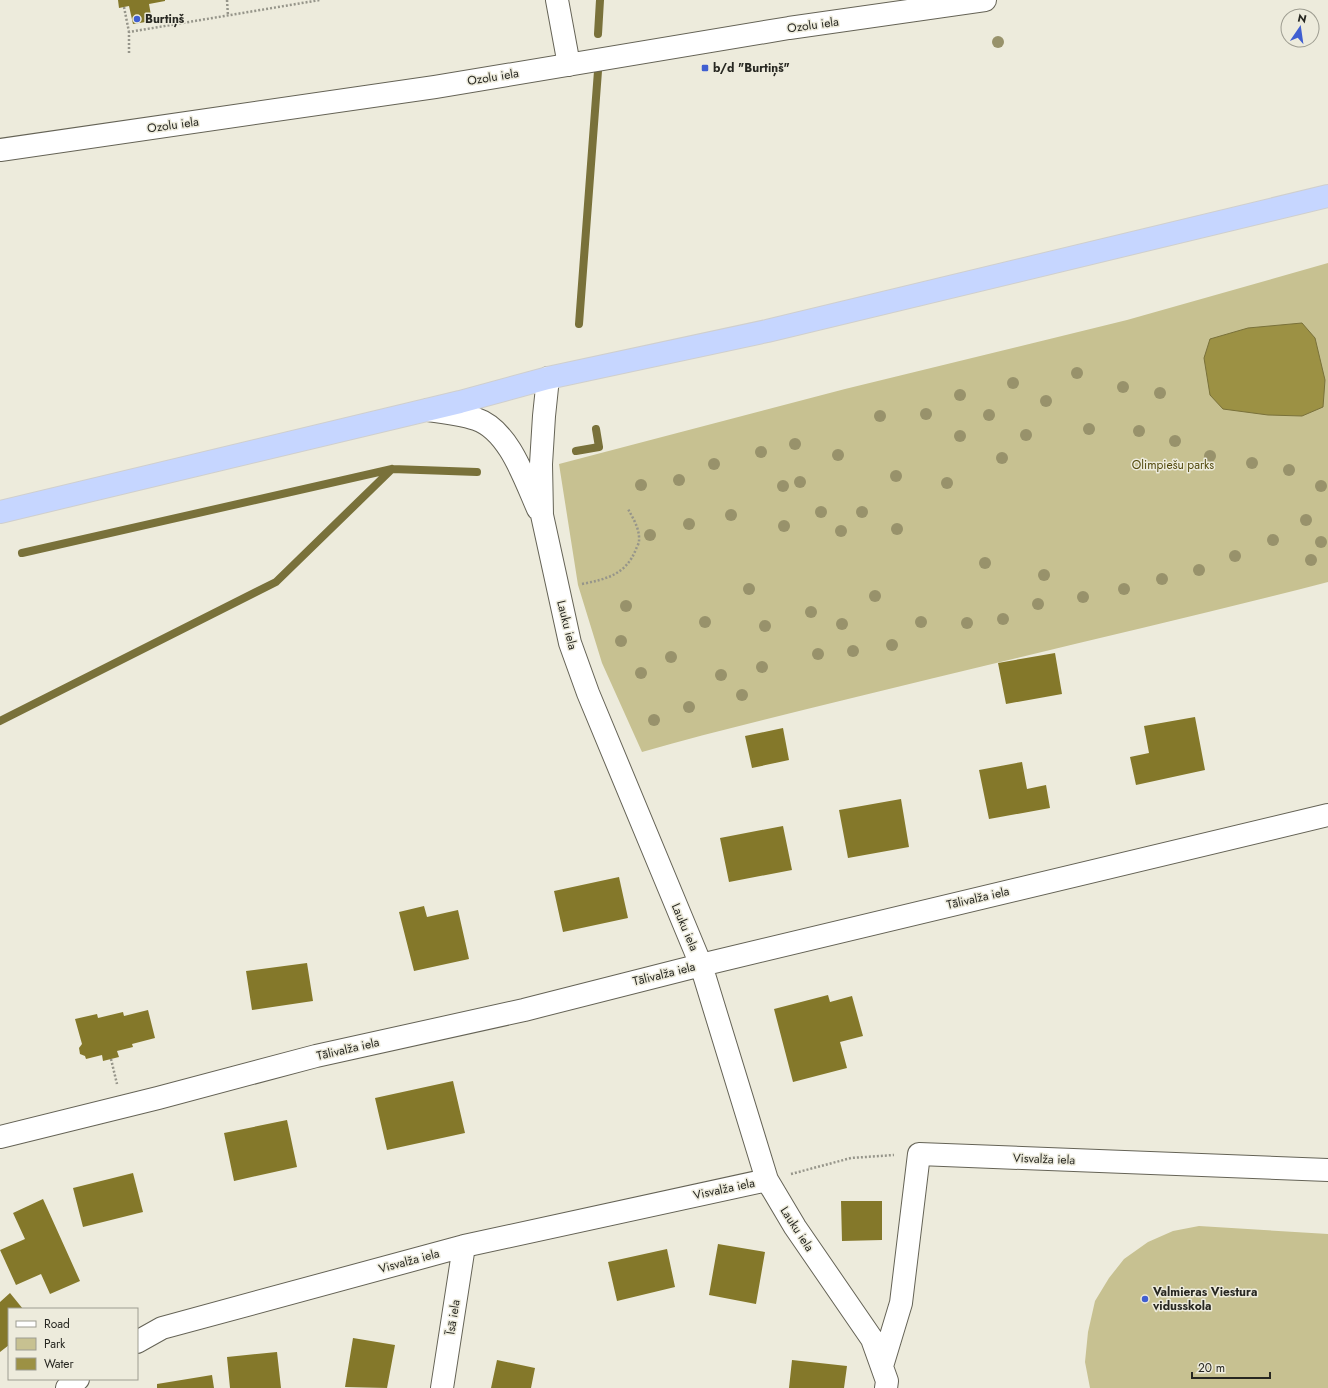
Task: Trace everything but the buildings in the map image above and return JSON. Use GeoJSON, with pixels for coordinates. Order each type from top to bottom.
{"type":"FeatureCollection","features":[{"type":"Feature","properties":{"kind":"highway"},"geometry":{"type":"LineString","coordinates":[[0,512],[425,410],[548,378],[767,331],[1328,196]]}},
{"type":"Feature","properties":{"kind":"street"},"geometry":{"type":"LineString","coordinates":[[557,0],[569,65]]}},
{"type":"Feature","properties":{"kind":"street","name":"Ozolu iela"},"geometry":{"type":"LineString","coordinates":[[0,150],[435,87],[789,28],[985,0]]}},
{"type":"Feature","properties":{"kind":"street"},"geometry":{"type":"LineString","coordinates":[[542,515],[542,450],[548,378]]}},
{"type":"Feature","properties":{"kind":"street"},"geometry":{"type":"LineString","coordinates":[[425,410],[454,413],[478,420],[493,429],[504,441],[513,455],[542,515]]}},
{"type":"Feature","properties":{"kind":"street","name":"Lauku iela"},"geometry":{"type":"LineString","coordinates":[[542,515],[570,643],[588,693],[701,965],[768,1180],[795,1227],[872,1339],[887,1381],[886,1388]]}},
{"type":"Feature","properties":{"kind":"street","name":"Tālivalža iela"},"geometry":{"type":"LineString","coordinates":[[0,1137],[158,1098],[316,1056],[524,1010],[701,965],[1328,815]]}},
{"type":"Feature","properties":{"kind":"street"},"geometry":{"type":"LineString","coordinates":[[882,1366],[901,1303],[919,1154]]}},
{"type":"Feature","properties":{"kind":"street","name":"Visvalža iela"},"geometry":{"type":"LineString","coordinates":[[919,1154],[1328,1170]]}},
{"type":"Feature","properties":{"kind":"street","name":"Visvalža iela"},"geometry":{"type":"LineString","coordinates":[[138,1341],[162,1328],[464,1246],[768,1180]]}},
{"type":"Feature","properties":{"kind":"street","name":"Īsā iela"},"geometry":{"type":"LineString","coordinates":[[442,1388],[464,1246]]}},
{"type":"Feature","properties":{"kind":"street"},"geometry":{"type":"LineString","coordinates":[[67,1388],[77,1380]]}},
{"type":"Feature","properties":{"kind":"path"},"geometry":{"type":"LineString","coordinates":[[227,0],[228,16]]}},
{"type":"Feature","properties":{"kind":"path"},"geometry":{"type":"LineString","coordinates":[[129,32],[320,0]]}},
{"type":"Feature","properties":{"kind":"path"},"geometry":{"type":"LineString","coordinates":[[124,7],[129,32],[129,54]]}},
{"type":"Feature","properties":{"kind":"path"},"geometry":{"type":"LineString","coordinates":[[558,588],[603,579],[623,570],[633,557],[639,541],[636,524],[628,509]]}},
{"type":"Feature","properties":{"kind":"path","name":"Visvalža iela"},"geometry":{"type":"LineString","coordinates":[[768,1180],[851,1158],[919,1154]]}},
{"type":"Feature","properties":{"kind":"green space","name":"Olimpiešu parks"},"geometry":{"type":"Polygon","coordinates":[[[1328,263],[1328,582],[745,724],[642,752],[602,663],[578,585],[559,464],[845,389],[1127,320],[1328,263]]]}},
{"type":"Feature","properties":{"kind":"green space"},"geometry":{"type":"Polygon","coordinates":[[[1199,1226],[1328,1234],[1328,1388],[1090,1388],[1085,1362],[1088,1332],[1095,1301],[1109,1278],[1124,1259],[1148,1242],[1173,1231],[1199,1226]]]}},
{"type":"Feature","properties":{"kind":"water"},"geometry":{"type":"Polygon","coordinates":[[[1302,323],[1315,338],[1325,380],[1323,407],[1302,416],[1268,415],[1223,409],[1210,395],[1204,358],[1210,339],[1248,328],[1302,323]]]}},
{"type":"Feature","properties":{"kind":"waterway"},"geometry":{"type":"LineString","coordinates":[[598,34],[600,0]]}},
{"type":"Feature","properties":{"kind":"waterway"},"geometry":{"type":"LineString","coordinates":[[579,324],[598,71]]}},
{"type":"Feature","properties":{"kind":"waterway"},"geometry":{"type":"LineString","coordinates":[[576,451],[599,447],[596,429]]}},
{"type":"Feature","properties":{"kind":"waterway"},"geometry":{"type":"LineString","coordinates":[[22,553],[392,469],[477,472]]}},
{"type":"Feature","properties":{"kind":"waterway"},"geometry":{"type":"LineString","coordinates":[[0,721],[276,582],[392,469]]}},
{"type":"Feature","properties":{"kind":"place","name":"Burtiņš"},"geometry":{"type":"Point","coordinates":[137,19]}},
{"type":"Feature","properties":{"kind":"place","name":"b/d \"Burtiņš\""},"geometry":{"type":"Point","coordinates":[705,68]}},
{"type":"Feature","properties":{"kind":"place","name":"Valmieras Viestura vidusskola"},"geometry":{"type":"Point","coordinates":[1145,1299]}}]}
